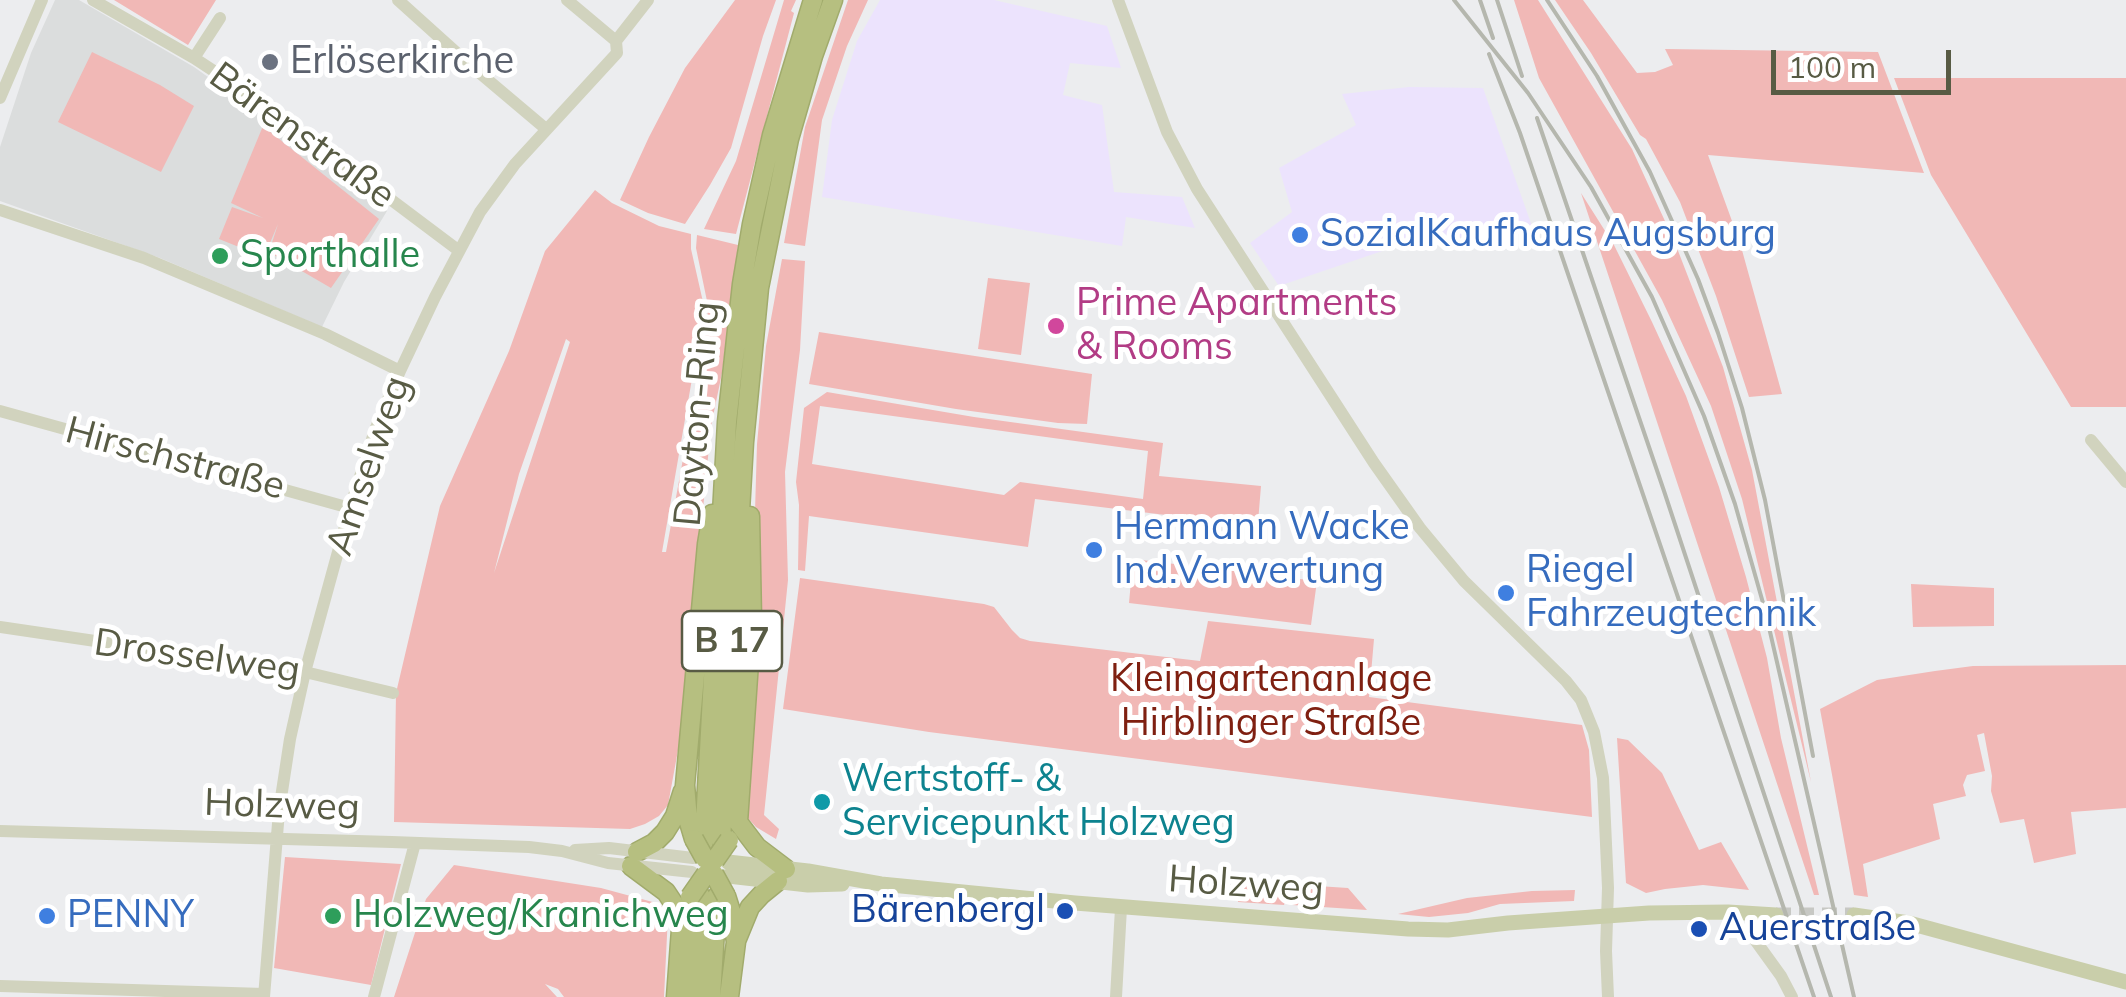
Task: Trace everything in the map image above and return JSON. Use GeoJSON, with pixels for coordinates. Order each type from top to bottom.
{"type":"FeatureCollection","features":[{"type":"Feature","properties":{"kind":"highway","name":"Dayton-Ring"},"geometry":{"type":"LineString","coordinates":[[711,859],[735,444],[735,338],[752,224],[783,95],[813,0]]}},
{"type":"Feature","properties":{"kind":"highway","name":"Dayton-Ring"},"geometry":{"type":"LineString","coordinates":[[735,444],[770,228],[800,98],[833,0]]}},
{"type":"Feature","properties":{"kind":"highway"},"geometry":{"type":"LineString","coordinates":[[693,997],[711,859],[688,820],[685,786],[707,544],[735,444]]}},
{"type":"Feature","properties":{"kind":"highway"},"geometry":{"type":"LineString","coordinates":[[710,997],[711,859],[738,822],[752,618],[750,518],[735,444]]}},
{"type":"Feature","properties":{"kind":"highway"},"geometry":{"type":"LineString","coordinates":[[676,997],[682,916],[666,892],[634,859],[666,832],[685,786]]}},
{"type":"Feature","properties":{"kind":"highway"},"geometry":{"type":"LineString","coordinates":[[729,997],[736,942],[750,907],[782,875],[738,822]]}},
{"type":"Feature","properties":{"kind":"highway"},"geometry":{"type":"LineString","coordinates":[[682,916],[709,896]]}},
{"type":"Feature","properties":{"kind":"highway"},"geometry":{"type":"LineString","coordinates":[[709,896],[732,916],[736,942]]}},
{"type":"Feature","properties":{"kind":"main road","name":"Holzweg"},"geometry":{"type":"LineString","coordinates":[[711,859],[782,875],[1122,908],[1408,930],[1649,913],[1776,915]]}},
{"type":"Feature","properties":{"kind":"main road"},"geometry":{"type":"LineString","coordinates":[[1854,915],[1909,922],[2126,982]]}},
{"type":"Feature","properties":{"kind":"street"},"geometry":{"type":"LineString","coordinates":[[0,98],[42,0]]}},
{"type":"Feature","properties":{"kind":"street","name":"Bärenstraße"},"geometry":{"type":"LineString","coordinates":[[93,0],[261,102],[458,250]]}},
{"type":"Feature","properties":{"kind":"street"},"geometry":{"type":"LineString","coordinates":[[398,0],[546,129]]}},
{"type":"Feature","properties":{"kind":"street"},"geometry":{"type":"LineString","coordinates":[[567,0],[616,40]]}},
{"type":"Feature","properties":{"kind":"street","name":"Amselweg"},"geometry":{"type":"LineString","coordinates":[[264,996],[290,739],[350,508],[376,430],[400,371],[480,212],[514,164],[616,52],[616,40],[648,0]]}},
{"type":"Feature","properties":{"kind":"street"},"geometry":{"type":"LineString","coordinates":[[1118,0],[1167,132],[1197,190],[1374,463],[1464,581],[1581,700],[1594,732],[1603,778],[1608,997]]}},
{"type":"Feature","properties":{"kind":"street","name":"Bärenstraße"},"geometry":{"type":"LineString","coordinates":[[194,58],[220,18]]}},
{"type":"Feature","properties":{"kind":"street"},"geometry":{"type":"LineString","coordinates":[[0,210],[144,258],[326,334],[400,371]]}},
{"type":"Feature","properties":{"kind":"street","name":"Hirschstraße"},"geometry":{"type":"LineString","coordinates":[[0,411],[350,508]]}},
{"type":"Feature","properties":{"kind":"street"},"geometry":{"type":"LineString","coordinates":[[2091,440],[2126,482]]}},
{"type":"Feature","properties":{"kind":"street","name":"Drosselweg"},"geometry":{"type":"LineString","coordinates":[[0,627],[305,672],[392,693]]}},
{"type":"Feature","properties":{"kind":"street","name":"Holzweg"},"geometry":{"type":"LineString","coordinates":[[0,831],[415,843],[529,848],[634,859],[711,859]]}},
{"type":"Feature","properties":{"kind":"street"},"geometry":{"type":"LineString","coordinates":[[374,997],[415,843]]}},
{"type":"Feature","properties":{"kind":"street"},"geometry":{"type":"LineString","coordinates":[[1116,997],[1122,908]]}},
{"type":"Feature","properties":{"kind":"street"},"geometry":{"type":"LineString","coordinates":[[1755,940],[1792,997]]}},
{"type":"Feature","properties":{"kind":"street"},"geometry":{"type":"LineString","coordinates":[[0,986],[264,996]]}},
{"type":"Feature","properties":{"kind":"shaded area"},"geometry":{"type":"Polygon","coordinates":[[[55,0],[79,0],[194,67],[387,211],[322,327],[160,258],[0,201],[0,147],[31,53],[55,0]]]}},
{"type":"Feature","properties":{"kind":"shaded area"},"geometry":{"type":"Polygon","coordinates":[[[880,0],[994,0],[1107,26],[1121,68],[1070,63],[1063,95],[1102,105],[1114,192],[1182,197],[1195,228],[1126,217],[1122,246],[822,197],[832,120],[857,41],[880,0]]]}},
{"type":"Feature","properties":{"kind":"shaded area"},"geometry":{"type":"Polygon","coordinates":[[[1409,87],[1483,88],[1533,229],[1406,243],[1279,286],[1250,243],[1292,212],[1279,168],[1356,125],[1342,94],[1409,87]]]}},
{"type":"Feature","properties":{"kind":"green space"},"geometry":{"type":"Polygon","coordinates":[[[114,0],[216,0],[188,45],[114,0]]]}},
{"type":"Feature","properties":{"kind":"green space"},"geometry":{"type":"Polygon","coordinates":[[[735,0],[776,0],[731,148],[710,185],[685,224],[620,200],[685,68],[735,0]]]}},
{"type":"Feature","properties":{"kind":"green space"},"geometry":{"type":"Polygon","coordinates":[[[784,0],[796,0],[791,11],[794,13],[736,234],[704,229],[736,161],[784,0]]]}},
{"type":"Feature","properties":{"kind":"green space"},"geometry":{"type":"Polygon","coordinates":[[[848,0],[868,0],[847,46],[822,120],[805,246],[784,243],[805,127],[848,0]]]}},
{"type":"Feature","properties":{"kind":"green space"},"geometry":{"type":"Polygon","coordinates":[[[1514,0],[1538,0],[1632,149],[1675,243],[1723,367],[1752,470],[1811,782],[1742,499],[1711,406],[1662,300],[1539,78],[1514,0]]]}},
{"type":"Feature","properties":{"kind":"green space"},"geometry":{"type":"Polygon","coordinates":[[[1555,0],[1583,0],[1637,73],[1673,65],[1665,49],[1878,52],[1924,173],[1708,155],[1740,243],[1782,394],[1749,397],[1680,202],[1646,139],[1555,0]]]}},
{"type":"Feature","properties":{"kind":"green space"},"geometry":{"type":"Polygon","coordinates":[[[92,52],[194,106],[161,172],[58,122],[92,52]]]}},
{"type":"Feature","properties":{"kind":"green space"},"geometry":{"type":"Polygon","coordinates":[[[1894,78],[2126,78],[2126,407],[2071,407],[1931,175],[1894,78]]]}},
{"type":"Feature","properties":{"kind":"green space"},"geometry":{"type":"Polygon","coordinates":[[[263,126],[379,219],[331,288],[269,252],[278,224],[264,257],[219,239],[232,207],[263,218],[231,203],[263,126]]]}},
{"type":"Feature","properties":{"kind":"green space"},"geometry":{"type":"Polygon","coordinates":[[[595,190],[659,226],[691,234],[703,302],[702,321],[662,552],[666,552],[708,322],[697,235],[738,245],[722,373],[711,426],[682,728],[668,805],[659,816],[630,829],[394,822],[396,693],[440,506],[509,351],[545,251],[595,190]],[[566,339],[519,474],[494,573],[570,342],[566,339]]]}},
{"type":"Feature","properties":{"kind":"green space"},"geometry":{"type":"Polygon","coordinates":[[[1581,193],[1614,245],[1652,322],[1686,396],[1719,487],[1767,658],[1781,738],[1819,895],[1814,895],[1581,193]]]}},
{"type":"Feature","properties":{"kind":"green space"},"geometry":{"type":"Polygon","coordinates":[[[782,259],[805,261],[800,350],[785,472],[788,580],[764,815],[779,829],[776,839],[746,816],[757,444],[766,346],[782,259]]]}},
{"type":"Feature","properties":{"kind":"green space"},"geometry":{"type":"Polygon","coordinates":[[[988,278],[1030,283],[1021,355],[978,349],[988,278]]]}},
{"type":"Feature","properties":{"kind":"green space"},"geometry":{"type":"Polygon","coordinates":[[[819,332],[1092,374],[1087,424],[956,409],[809,384],[819,332]]]}},
{"type":"Feature","properties":{"kind":"green space"},"geometry":{"type":"Polygon","coordinates":[[[827,392],[1163,443],[1159,476],[1261,486],[1258,522],[1035,499],[1028,547],[809,516],[805,571],[798,570],[796,482],[804,408],[827,392]],[[820,406],[812,464],[1004,495],[1020,482],[1143,499],[1148,451],[820,406]]]}},
{"type":"Feature","properties":{"kind":"green space"},"geometry":{"type":"Polygon","coordinates":[[[1133,559],[1317,581],[1311,625],[1129,603],[1133,559]]]}},
{"type":"Feature","properties":{"kind":"green space","name":"Kleingartenanlage Hirblinger Straße"},"geometry":{"type":"Polygon","coordinates":[[[800,578],[984,604],[994,607],[1020,638],[1030,641],[1200,661],[1208,621],[1374,639],[1369,697],[1582,725],[1589,750],[1592,817],[929,732],[783,709],[800,578]]]}},
{"type":"Feature","properties":{"kind":"green space"},"geometry":{"type":"Polygon","coordinates":[[[1911,584],[1994,588],[1994,626],[1913,627],[1911,584]]]}},
{"type":"Feature","properties":{"kind":"green space"},"geometry":{"type":"Polygon","coordinates":[[[2126,665],[2126,808],[2071,812],[2076,854],[2034,863],[2024,819],[2000,823],[1991,791],[1984,733],[1977,735],[1985,771],[1967,775],[1963,785],[1966,796],[1933,804],[1940,839],[1863,864],[1868,897],[1854,895],[1820,709],[1877,680],[1935,671],[1973,666],[2126,665]]]}},
{"type":"Feature","properties":{"kind":"green space"},"geometry":{"type":"Polygon","coordinates":[[[1617,738],[1628,740],[1662,773],[1699,850],[1721,842],[1749,890],[1703,885],[1646,893],[1626,883],[1617,738]]]}},
{"type":"Feature","properties":{"kind":"green space","name":"Holzweg/Kranichweg"},"geometry":{"type":"Polygon","coordinates":[[[285,857],[401,864],[371,985],[274,968],[285,857]]]}},
{"type":"Feature","properties":{"kind":"green space"},"geometry":{"type":"Polygon","coordinates":[[[454,865],[601,888],[660,904],[668,915],[664,997],[564,997],[558,989],[545,984],[557,997],[394,997],[426,899],[454,865]]]}},
{"type":"Feature","properties":{"kind":"green space"},"geometry":{"type":"Polygon","coordinates":[[[1241,881],[1292,884],[1284,905],[1238,902],[1241,881]]]}},
{"type":"Feature","properties":{"kind":"green space"},"geometry":{"type":"Polygon","coordinates":[[[1302,885],[1348,888],[1367,910],[1292,905],[1302,885]]]}},
{"type":"Feature","properties":{"kind":"green space"},"geometry":{"type":"Polygon","coordinates":[[[1575,890],[1574,901],[1500,904],[1468,913],[1429,917],[1398,914],[1467,898],[1575,890]]]}},
{"type":"Feature","properties":{"kind":"tunnel"},"geometry":{"type":"LineString","coordinates":[[1776,915],[1854,915]]}},
{"type":"Feature","properties":{"kind":"railway"},"geometry":{"type":"LineString","coordinates":[[1454,0],[1528,93],[1591,187],[1652,297],[1704,416],[1735,504],[1765,610],[1854,997]]}},
{"type":"Feature","properties":{"kind":"railway"},"geometry":{"type":"LineString","coordinates":[[1480,0],[1493,38]]}},
{"type":"Feature","properties":{"kind":"railway"},"geometry":{"type":"LineString","coordinates":[[1497,0],[1522,76]]}},
{"type":"Feature","properties":{"kind":"railway"},"geometry":{"type":"LineString","coordinates":[[1547,0],[1597,76],[1650,172],[1718,333],[1765,500],[1813,756]]}},
{"type":"Feature","properties":{"kind":"railway"},"geometry":{"type":"LineString","coordinates":[[1489,54],[1520,133],[1814,997]]}},
{"type":"Feature","properties":{"kind":"railway"},"geometry":{"type":"LineString","coordinates":[[1537,118],[1831,997]]}},
{"type":"Feature","properties":{"kind":"place","name":"Erlöserkirche"},"geometry":{"type":"Point","coordinates":[270,62]}},
{"type":"Feature","properties":{"kind":"place","name":"SozialKaufhaus Augsburg"},"geometry":{"type":"Point","coordinates":[1300,235]}},
{"type":"Feature","properties":{"kind":"place","name":"Sporthalle"},"geometry":{"type":"Point","coordinates":[220,256]}},
{"type":"Feature","properties":{"kind":"place","name":"Prime Apartments & Rooms"},"geometry":{"type":"Point","coordinates":[1056,326]}},
{"type":"Feature","properties":{"kind":"place","name":"Hermann Wacke Ind.Verwertung"},"geometry":{"type":"Point","coordinates":[1094,550]}},
{"type":"Feature","properties":{"kind":"place","name":"Riegel Fahrzeugtechnik"},"geometry":{"type":"Point","coordinates":[1506,593]}},
{"type":"Feature","properties":{"kind":"place","name":"Wertstoff- & Servicepunkt Holzweg"},"geometry":{"type":"Point","coordinates":[822,802]}},
{"type":"Feature","properties":{"kind":"place","name":"Bärenbergl"},"geometry":{"type":"Point","coordinates":[1065,911]}},
{"type":"Feature","properties":{"kind":"place","name":"PENNY"},"geometry":{"type":"Point","coordinates":[47,916]}},
{"type":"Feature","properties":{"kind":"place","name":"Holzweg/Kranichweg"},"geometry":{"type":"Point","coordinates":[333,916]}},
{"type":"Feature","properties":{"kind":"place","name":"Auerstraße"},"geometry":{"type":"Point","coordinates":[1699,929]}}]}
